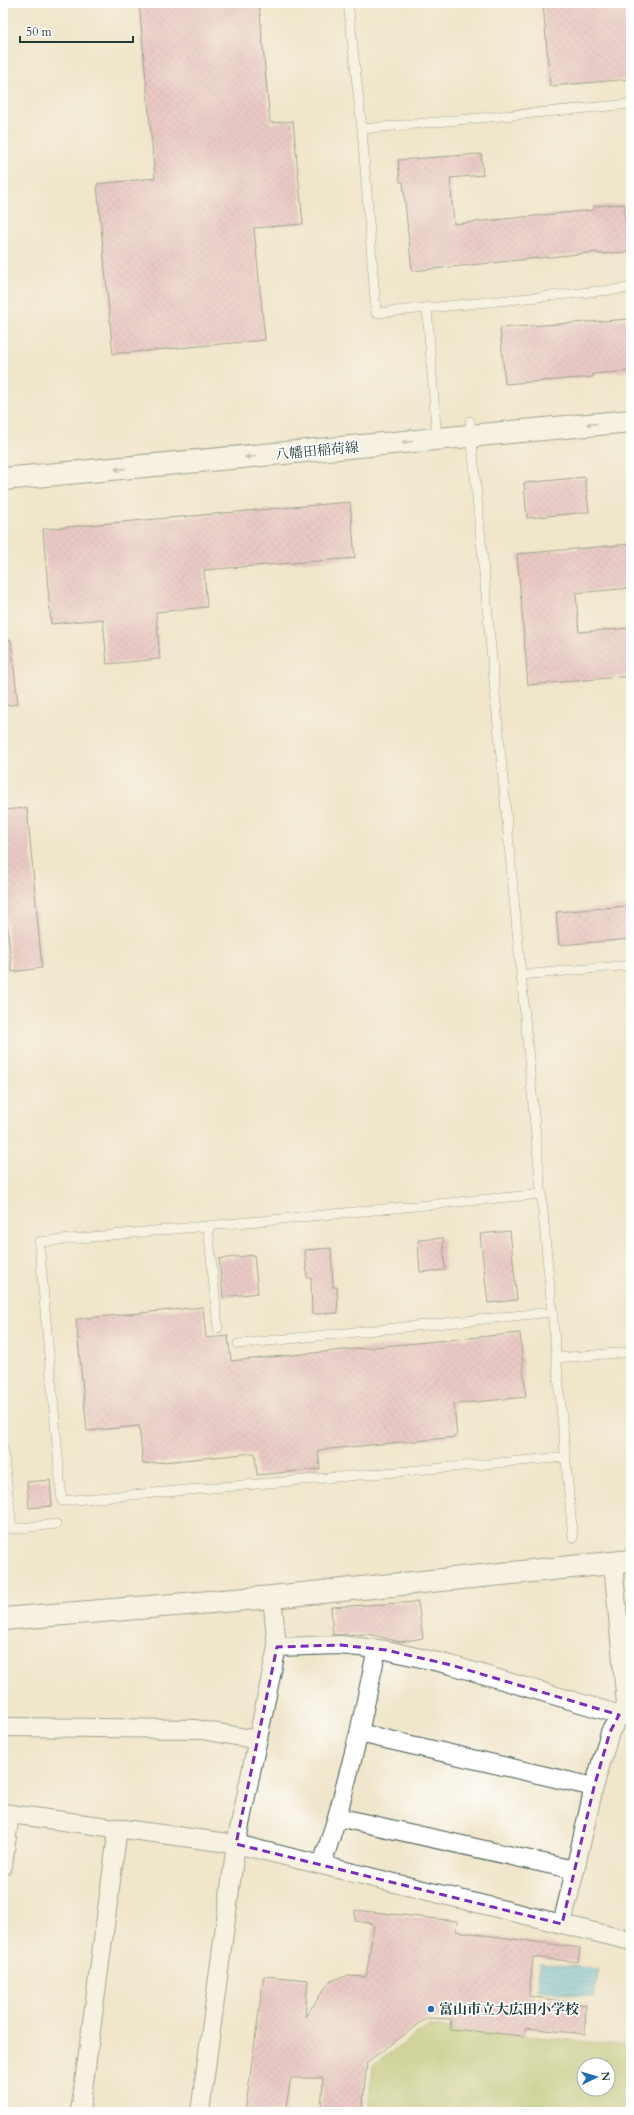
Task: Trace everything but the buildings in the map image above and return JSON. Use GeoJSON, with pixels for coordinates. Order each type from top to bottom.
{"type":"FeatureCollection","features":[{"type":"Feature","properties":{"kind":"main road","name":"八幡田稲荷線"},"geometry":{"type":"LineString","coordinates":[[3,479],[437,432],[631,406]]}},
{"type":"Feature","properties":{"kind":"main road","name":"八幡田稲荷線"},"geometry":{"type":"LineString","coordinates":[[470,428],[631,421]]}},
{"type":"Feature","properties":{"kind":"main road","name":"八幡田稲荷線"},"geometry":{"type":"LineString","coordinates":[[3,464],[437,432]]}},
{"type":"Feature","properties":{"kind":"main road"},"geometry":{"type":"LineString","coordinates":[[3,1619],[272,1597],[622,1562]]}},
{"type":"Feature","properties":{"kind":"street"},"geometry":{"type":"LineString","coordinates":[[562,1924],[594,1787],[610,1732],[625,1717],[626,1705],[622,1562]]}},
{"type":"Feature","properties":{"kind":"street"},"geometry":{"type":"LineString","coordinates":[[200,2112],[236,1844],[277,1647],[272,1597]]}},
{"type":"Feature","properties":{"kind":"street"},"geometry":{"type":"LineString","coordinates":[[277,1647],[340,1646],[377,1649],[451,1665],[625,1717]]}},
{"type":"Feature","properties":{"kind":"street"},"geometry":{"type":"LineString","coordinates":[[322,1865],[337,1817],[359,1733],[377,1649]]}},
{"type":"Feature","properties":{"kind":"street"},"geometry":{"type":"LineString","coordinates":[[3,1727],[196,1729],[258,1740]]}},
{"type":"Feature","properties":{"kind":"street"},"geometry":{"type":"LineString","coordinates":[[359,1733],[594,1787]]}},
{"type":"Feature","properties":{"kind":"street"},"geometry":{"type":"LineString","coordinates":[[3,1866],[6,1814],[236,1844],[631,1941]]}},
{"type":"Feature","properties":{"kind":"street"},"geometry":{"type":"LineString","coordinates":[[337,1817],[575,1870]]}},
{"type":"Feature","properties":{"kind":"street"},"geometry":{"type":"LineString","coordinates":[[80,2112],[118,1828]]}},
{"type":"Feature","properties":{"kind":"lane"},"geometry":{"type":"LineString","coordinates":[[348,3],[362,129],[376,313],[631,288]]}},
{"type":"Feature","properties":{"kind":"lane"},"geometry":{"type":"LineString","coordinates":[[362,129],[631,104]]}},
{"type":"Feature","properties":{"kind":"lane"},"geometry":{"type":"LineString","coordinates":[[427,307],[437,432]]}},
{"type":"Feature","properties":{"kind":"lane"},"geometry":{"type":"LineString","coordinates":[[470,428],[522,975],[573,1538]]}},
{"type":"Feature","properties":{"kind":"lane"},"geometry":{"type":"LineString","coordinates":[[522,975],[631,965]]}},
{"type":"Feature","properties":{"kind":"lane"},"geometry":{"type":"LineString","coordinates":[[542,1194],[39,1242],[62,1501],[566,1457]]}},
{"type":"Feature","properties":{"kind":"lane"},"geometry":{"type":"LineString","coordinates":[[208,1226],[218,1328]]}},
{"type":"Feature","properties":{"kind":"lane"},"geometry":{"type":"LineString","coordinates":[[238,1344],[553,1312]]}},
{"type":"Feature","properties":{"kind":"lane"},"geometry":{"type":"LineString","coordinates":[[557,1358],[631,1352]]}},
{"type":"Feature","properties":{"kind":"lane"},"geometry":{"type":"LineString","coordinates":[[3,1448],[7,1530],[56,1524]]}},
{"type":"Feature","properties":{"kind":"highlighted area"},"geometry":{"type":"Polygon","coordinates":[[[340,1645],[386,1650],[451,1665],[619,1715],[610,1732],[594,1787],[562,1924],[236,1844],[277,1647],[340,1645]]]}},
{"type":"Feature","properties":{"kind":"green space"},"geometry":{"type":"Polygon","coordinates":[[[429,2026],[630,2046],[631,2112],[368,2112],[373,2065],[429,2026]]]}},
{"type":"Feature","properties":{"kind":"water"},"geometry":{"type":"Polygon","coordinates":[[[540,1963],[599,1969],[594,1997],[537,1990],[540,1963]]]}},
{"type":"Feature","properties":{"kind":"place","name":"富山市立大広田小学校"},"geometry":{"type":"Point","coordinates":[431,2009]}}]}
